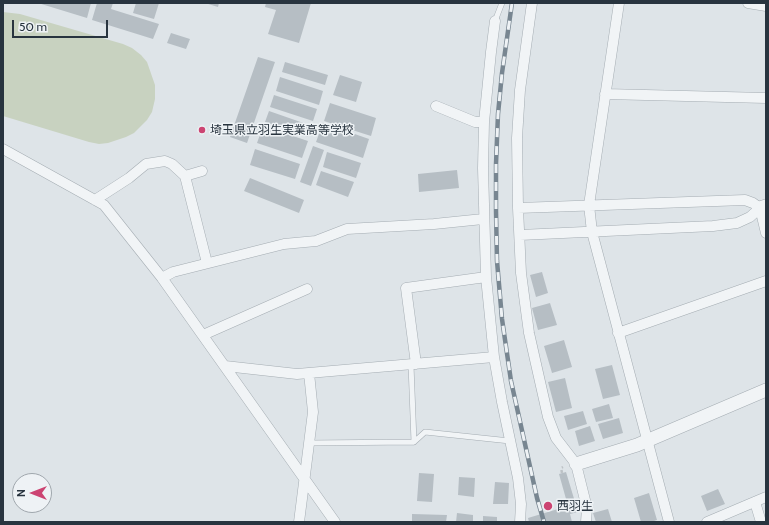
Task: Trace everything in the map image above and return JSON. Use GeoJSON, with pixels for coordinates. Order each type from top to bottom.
{"type":"FeatureCollection","features":[{"type":"Feature","properties":{"kind":"street"},"geometry":{"type":"LineString","coordinates":[[532,3],[520,90],[517,138],[521,273],[525,304],[540,383],[552,428],[570,465],[587,508],[586,522]]}},
{"type":"Feature","properties":{"kind":"street"},"geometry":{"type":"LineString","coordinates":[[619,3],[589,205],[592,232],[669,522]]}},
{"type":"Feature","properties":{"kind":"street"},"geometry":{"type":"LineString","coordinates":[[748,3],[766,6]]}},
{"type":"Feature","properties":{"kind":"street"},"geometry":{"type":"LineString","coordinates":[[495,21],[484,122],[483,168],[486,277],[494,357],[518,478],[521,504],[520,522]]}},
{"type":"Feature","properties":{"kind":"street"},"geometry":{"type":"LineString","coordinates":[[605,94],[766,98]]}},
{"type":"Feature","properties":{"kind":"street"},"geometry":{"type":"LineString","coordinates":[[436,106],[475,122],[484,122]]}},
{"type":"Feature","properties":{"kind":"street"},"geometry":{"type":"LineString","coordinates":[[3,149],[104,205],[162,278],[336,522]]}},
{"type":"Feature","properties":{"kind":"street"},"geometry":{"type":"LineString","coordinates":[[95,200],[129,178],[146,164],[165,161],[172,164],[185,176],[207,264]]}},
{"type":"Feature","properties":{"kind":"street"},"geometry":{"type":"LineString","coordinates":[[185,176],[202,171]]}},
{"type":"Feature","properties":{"kind":"street"},"geometry":{"type":"LineString","coordinates":[[518,208],[745,200],[763,207]]}},
{"type":"Feature","properties":{"kind":"street"},"geometry":{"type":"LineString","coordinates":[[520,235],[693,228],[736,223],[750,217],[763,207]]}},
{"type":"Feature","properties":{"kind":"street"},"geometry":{"type":"LineString","coordinates":[[763,207],[766,232]]}},
{"type":"Feature","properties":{"kind":"street"},"geometry":{"type":"LineString","coordinates":[[162,278],[173,272],[284,244],[316,241],[347,229],[434,224],[484,219]]}},
{"type":"Feature","properties":{"kind":"street"},"geometry":{"type":"LineString","coordinates":[[414,364],[406,288],[486,277]]}},
{"type":"Feature","properties":{"kind":"street"},"geometry":{"type":"LineString","coordinates":[[618,333],[766,281]]}},
{"type":"Feature","properties":{"kind":"street"},"geometry":{"type":"LineString","coordinates":[[203,335],[307,289]]}},
{"type":"Feature","properties":{"kind":"street"},"geometry":{"type":"LineString","coordinates":[[225,366],[297,374],[494,357]]}},
{"type":"Feature","properties":{"kind":"street"},"geometry":{"type":"LineString","coordinates":[[299,522],[313,412],[309,373]]}},
{"type":"Feature","properties":{"kind":"street"},"geometry":{"type":"LineString","coordinates":[[570,465],[647,441],[766,390]]}},
{"type":"Feature","properties":{"kind":"street"},"geometry":{"type":"LineString","coordinates":[[707,522],[766,497]]}},
{"type":"Feature","properties":{"kind":"street"},"geometry":{"type":"LineString","coordinates":[[754,502],[761,522]]}},
{"type":"Feature","properties":{"kind":"lane"},"geometry":{"type":"LineString","coordinates":[[495,21],[502,3]]}},
{"type":"Feature","properties":{"kind":"lane"},"geometry":{"type":"LineString","coordinates":[[414,364],[414,442]]}},
{"type":"Feature","properties":{"kind":"lane"},"geometry":{"type":"LineString","coordinates":[[308,443],[414,442],[425,432],[510,441]]}},
{"type":"Feature","properties":{"kind":"path"},"geometry":{"type":"LineString","coordinates":[[562,473],[560,468],[570,465]]}},
{"type":"Feature","properties":{"kind":"green space"},"geometry":{"type":"Polygon","coordinates":[[[3,12],[20,14],[123,44],[132,48],[147,62],[155,85],[155,99],[152,112],[147,120],[134,133],[126,137],[108,143],[99,144],[3,116],[3,12]]]}},
{"type":"Feature","properties":{"kind":"building"},"geometry":{"type":"Polygon","coordinates":[[[38,3],[91,3],[87,18],[38,3]]]}},
{"type":"Feature","properties":{"kind":"building"},"geometry":{"type":"Polygon","coordinates":[[[97,3],[113,3],[111,9],[159,24],[153,39],[92,20],[97,3]]]}},
{"type":"Feature","properties":{"kind":"building"},"geometry":{"type":"Polygon","coordinates":[[[136,3],[159,3],[154,19],[133,13],[136,3]]]}},
{"type":"Feature","properties":{"kind":"building"},"geometry":{"type":"Polygon","coordinates":[[[205,3],[219,3],[218,7],[205,3]]]}},
{"type":"Feature","properties":{"kind":"building"},"geometry":{"type":"Polygon","coordinates":[[[266,3],[311,3],[299,43],[268,34],[276,10],[265,7],[266,3]]]}},
{"type":"Feature","properties":{"kind":"building"},"geometry":{"type":"Polygon","coordinates":[[[171,33],[190,39],[186,49],[167,43],[171,33]]]}},
{"type":"Feature","properties":{"kind":"building"},"geometry":{"type":"Polygon","coordinates":[[[258,57],[275,62],[247,143],[230,137],[258,57]]]}},
{"type":"Feature","properties":{"kind":"building"},"geometry":{"type":"Polygon","coordinates":[[[285,62],[328,75],[325,85],[282,72],[285,62]]]}},
{"type":"Feature","properties":{"kind":"building"},"geometry":{"type":"Polygon","coordinates":[[[340,75],[362,82],[356,102],[333,95],[340,75]]]}},
{"type":"Feature","properties":{"kind":"building"},"geometry":{"type":"Polygon","coordinates":[[[280,77],[323,91],[319,105],[276,91],[280,77]]]}},
{"type":"Feature","properties":{"kind":"building"},"geometry":{"type":"Polygon","coordinates":[[[274,95],[317,109],[313,121],[270,107],[274,95]]]}},
{"type":"Feature","properties":{"kind":"building"},"geometry":{"type":"Polygon","coordinates":[[[330,103],[376,118],[371,136],[324,121],[330,103]]]}},
{"type":"Feature","properties":{"kind":"building"},"geometry":{"type":"Polygon","coordinates":[[[269,111],[312,126],[308,137],[265,122],[269,111]]]}},
{"type":"Feature","properties":{"kind":"building"},"geometry":{"type":"Polygon","coordinates":[[[323,123],[369,139],[363,158],[316,142],[323,123]]]}},
{"type":"Feature","properties":{"kind":"building"},"geometry":{"type":"Polygon","coordinates":[[[263,126],[308,141],[302,158],[257,143],[263,126]]]}},
{"type":"Feature","properties":{"kind":"building"},"geometry":{"type":"Polygon","coordinates":[[[313,146],[324,150],[311,186],[300,182],[313,146]]]}},
{"type":"Feature","properties":{"kind":"building"},"geometry":{"type":"Polygon","coordinates":[[[255,149],[300,164],[295,179],[250,165],[255,149]]]}},
{"type":"Feature","properties":{"kind":"building"},"geometry":{"type":"Polygon","coordinates":[[[327,152],[361,163],[356,178],[323,167],[327,152]]]}},
{"type":"Feature","properties":{"kind":"building"},"geometry":{"type":"Polygon","coordinates":[[[457,170],[459,188],[419,192],[418,174],[457,170]]]}},
{"type":"Feature","properties":{"kind":"building"},"geometry":{"type":"Polygon","coordinates":[[[321,171],[354,182],[348,197],[316,185],[321,171]]]}},
{"type":"Feature","properties":{"kind":"building"},"geometry":{"type":"Polygon","coordinates":[[[250,178],[304,200],[299,213],[244,191],[250,178]]]}},
{"type":"Feature","properties":{"kind":"building"},"geometry":{"type":"Polygon","coordinates":[[[542,272],[548,293],[536,297],[530,275],[542,272]]]}},
{"type":"Feature","properties":{"kind":"building"},"geometry":{"type":"Polygon","coordinates":[[[550,303],[557,325],[538,330],[532,308],[550,303]]]}},
{"type":"Feature","properties":{"kind":"building"},"geometry":{"type":"Polygon","coordinates":[[[564,340],[572,367],[552,373],[544,346],[564,340]]]}},
{"type":"Feature","properties":{"kind":"building"},"geometry":{"type":"Polygon","coordinates":[[[612,365],[620,395],[603,399],[595,369],[612,365]]]}},
{"type":"Feature","properties":{"kind":"building"},"geometry":{"type":"Polygon","coordinates":[[[565,378],[572,408],[556,412],[548,382],[565,378]]]}},
{"type":"Feature","properties":{"kind":"building"},"geometry":{"type":"Polygon","coordinates":[[[609,404],[613,418],[596,422],[592,409],[609,404]]]}},
{"type":"Feature","properties":{"kind":"building"},"geometry":{"type":"Polygon","coordinates":[[[583,411],[587,424],[568,430],[564,416],[583,411]]]}},
{"type":"Feature","properties":{"kind":"building"},"geometry":{"type":"Polygon","coordinates":[[[619,418],[623,433],[603,439],[598,424],[619,418]]]}},
{"type":"Feature","properties":{"kind":"building"},"geometry":{"type":"Polygon","coordinates":[[[590,426],[595,441],[579,446],[575,431],[590,426]]]}},
{"type":"Feature","properties":{"kind":"building"},"geometry":{"type":"Polygon","coordinates":[[[566,472],[578,512],[570,514],[572,522],[529,522],[528,518],[568,506],[559,474],[566,472]]]}},
{"type":"Feature","properties":{"kind":"building"},"geometry":{"type":"Polygon","coordinates":[[[419,473],[434,474],[432,502],[417,501],[419,473]]]}},
{"type":"Feature","properties":{"kind":"building"},"geometry":{"type":"Polygon","coordinates":[[[459,477],[475,478],[474,497],[458,495],[459,477]]]}},
{"type":"Feature","properties":{"kind":"building"},"geometry":{"type":"Polygon","coordinates":[[[495,482],[509,483],[508,504],[493,504],[495,482]]]}},
{"type":"Feature","properties":{"kind":"building"},"geometry":{"type":"Polygon","coordinates":[[[718,489],[725,504],[707,511],[701,496],[718,489]]]}},
{"type":"Feature","properties":{"kind":"building"},"geometry":{"type":"Polygon","coordinates":[[[649,493],[657,520],[651,522],[641,522],[634,498],[649,493]]]}},
{"type":"Feature","properties":{"kind":"building"},"geometry":{"type":"Polygon","coordinates":[[[608,509],[612,522],[596,522],[593,513],[608,509]]]}},
{"type":"Feature","properties":{"kind":"building"},"geometry":{"type":"Polygon","coordinates":[[[457,513],[473,515],[473,522],[456,522],[457,513]]]}},
{"type":"Feature","properties":{"kind":"building"},"geometry":{"type":"Polygon","coordinates":[[[412,514],[447,515],[446,522],[412,522],[412,514]]]}},
{"type":"Feature","properties":{"kind":"building"},"geometry":{"type":"Polygon","coordinates":[[[483,516],[497,517],[497,522],[483,522],[483,516]]]}},
{"type":"Feature","properties":{"kind":"railway"},"geometry":{"type":"LineString","coordinates":[[512,3],[498,114],[496,164],[497,261],[502,319],[511,381],[537,498],[544,522]]}},
{"type":"Feature","properties":{"kind":"place","name":"埼玉県立羽生実業高等学校"},"geometry":{"type":"Point","coordinates":[202,130]}},
{"type":"Feature","properties":{"kind":"place","name":"西羽生"},"geometry":{"type":"Point","coordinates":[548,506]}}]}
